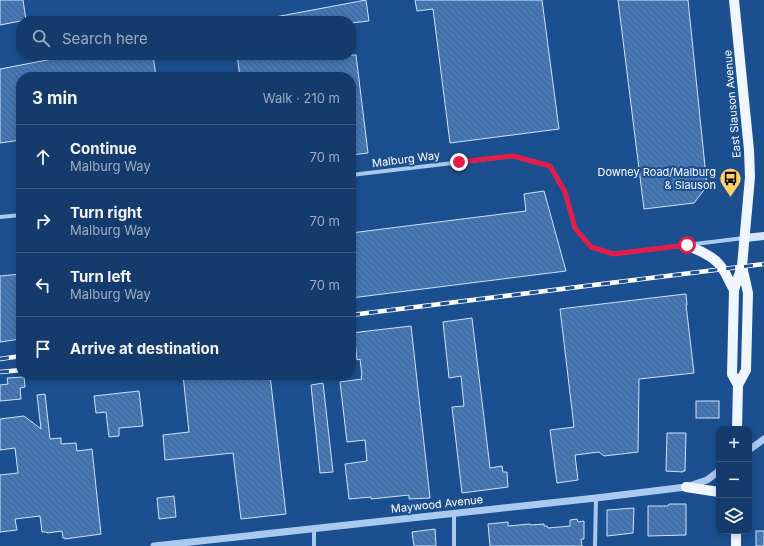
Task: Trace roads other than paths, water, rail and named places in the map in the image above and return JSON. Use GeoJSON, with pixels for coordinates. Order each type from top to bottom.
{"type":"FeatureCollection","features":[{"type":"Feature","properties":{"kind":"main road","name":"East Slauson Avenue"},"geometry":{"type":"LineString","coordinates":[[734,0],[749,150],[750,177],[742,266]]}},
{"type":"Feature","properties":{"kind":"main road"},"geometry":{"type":"LineString","coordinates":[[745,234],[764,236]]}},
{"type":"Feature","properties":{"kind":"main road"},"geometry":{"type":"LineString","coordinates":[[687,245],[710,256],[718,262],[734,290]]}},
{"type":"Feature","properties":{"kind":"main road"},"geometry":{"type":"LineString","coordinates":[[738,385],[732,374],[734,290],[742,266]]}},
{"type":"Feature","properties":{"kind":"main road"},"geometry":{"type":"LineString","coordinates":[[737,426],[738,385],[746,370],[748,295],[742,266]]}},
{"type":"Feature","properties":{"kind":"main road"},"geometry":{"type":"LineString","coordinates":[[686,487],[716,492]]}},
{"type":"Feature","properties":{"kind":"main road"},"geometry":{"type":"LineString","coordinates":[[736,534],[736,546]]}},
{"type":"Feature","properties":{"kind":"street","name":"Malburg Way"},"geometry":{"type":"LineString","coordinates":[[356,174],[513,156],[550,166],[565,192],[575,228],[591,247],[613,254],[687,245],[745,234]]}},
{"type":"Feature","properties":{"kind":"street"},"geometry":{"type":"LineString","coordinates":[[0,217],[16,215]]}},
{"type":"Feature","properties":{"kind":"street"},"geometry":{"type":"LineString","coordinates":[[752,448],[764,439]]}},
{"type":"Feature","properties":{"kind":"street","name":"Maywood Avenue"},"geometry":{"type":"LineString","coordinates":[[154,546],[454,514],[686,487],[707,480],[716,473]]}},
{"type":"Feature","properties":{"kind":"street"},"geometry":{"type":"LineString","coordinates":[[595,546],[596,498]]}},
{"type":"Feature","properties":{"kind":"street"},"geometry":{"type":"LineString","coordinates":[[454,514],[454,546]]}},
{"type":"Feature","properties":{"kind":"street"},"geometry":{"type":"LineString","coordinates":[[314,529],[314,546]]}},
{"type":"Feature","properties":{"kind":"railway"},"geometry":{"type":"LineString","coordinates":[[356,314],[764,264]]}},
{"type":"Feature","properties":{"kind":"railway"},"geometry":{"type":"LineString","coordinates":[[0,359],[16,357]]}},
{"type":"Feature","properties":{"kind":"railway"},"geometry":{"type":"LineString","coordinates":[[0,372],[16,370]]}},
{"type":"Feature","properties":{"kind":"place","name":"Downey Road/Malburg & Slauson"},"geometry":{"type":"Point","coordinates":[731,198]}}]}
